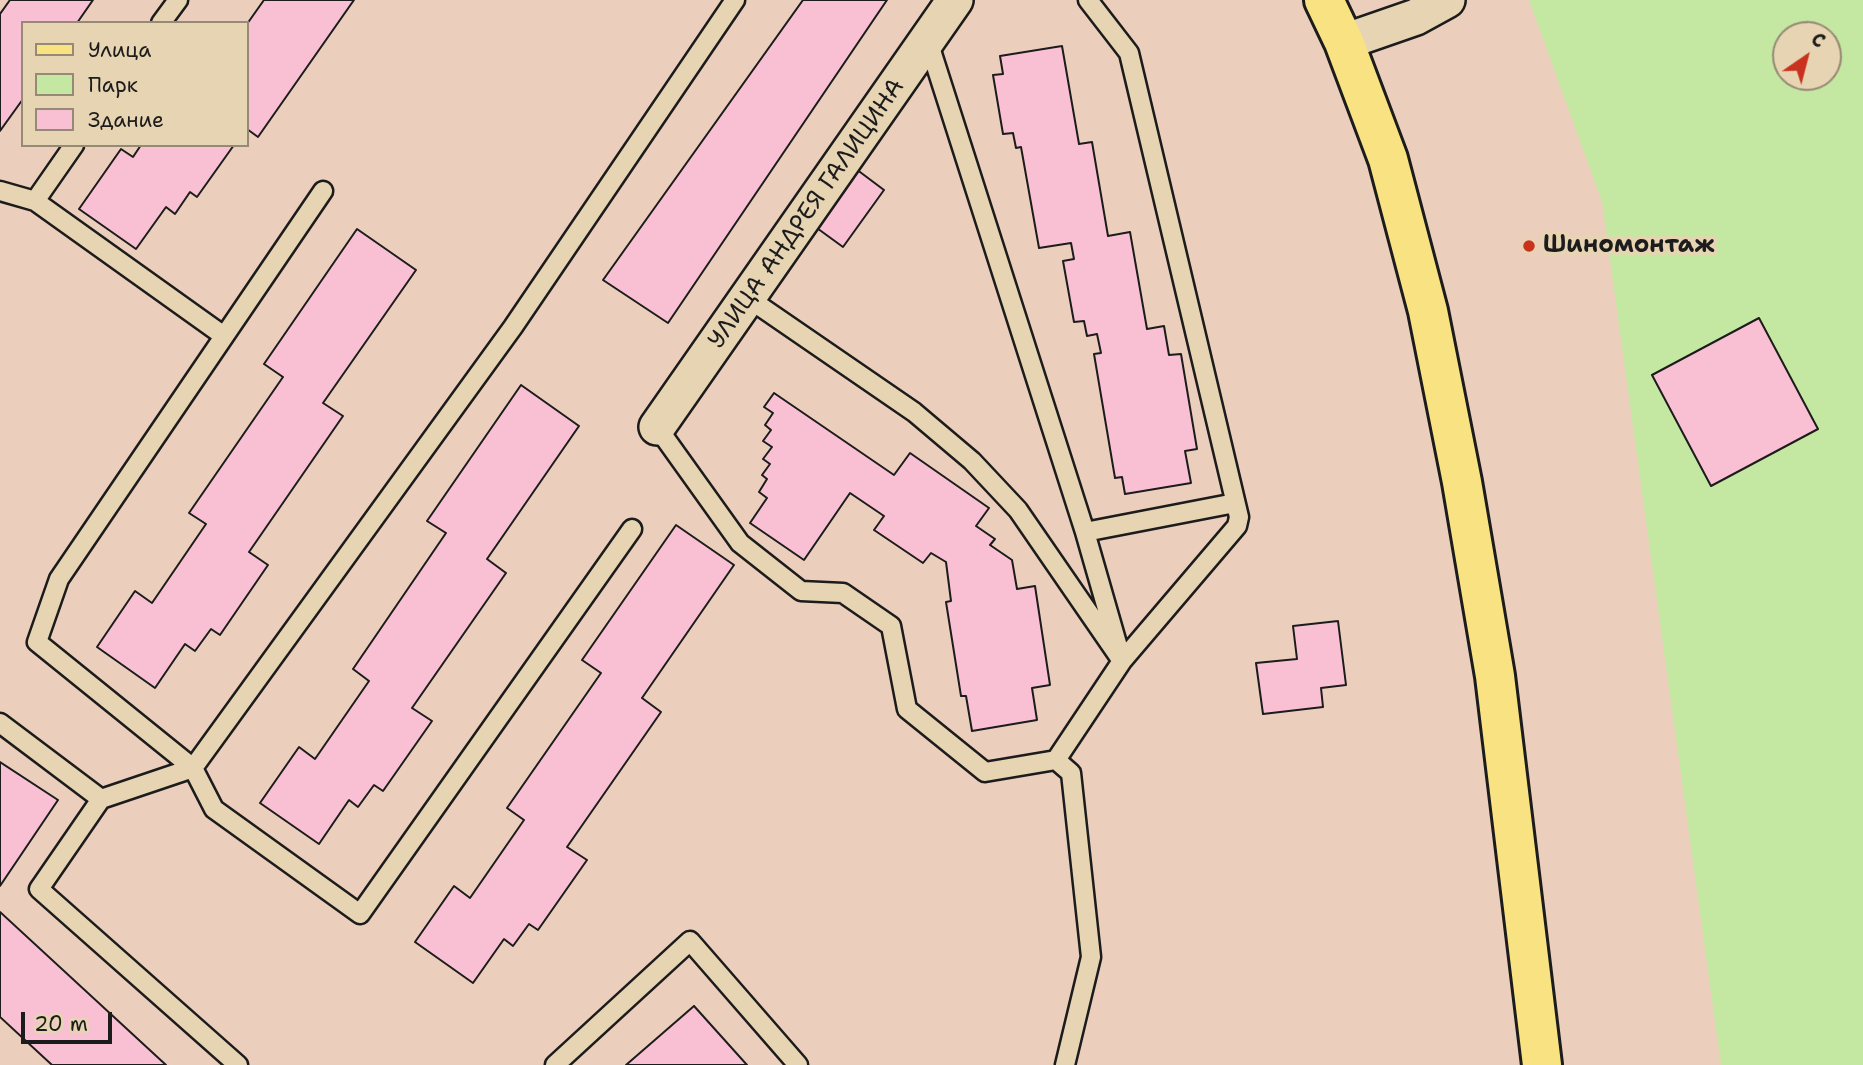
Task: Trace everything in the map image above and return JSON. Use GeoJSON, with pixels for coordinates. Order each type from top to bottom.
{"type":"FeatureCollection","features":[{"type":"Feature","properties":{"kind":"main road"},"geometry":{"type":"LineString","coordinates":[[1324,0],[1344,42],[1388,159],[1428,311],[1462,482],[1495,676],[1542,1065]]}},
{"type":"Feature","properties":{"kind":"street","name":"УЛИЦА АНДРЕЯ ГАЛИЦИНА"},"geometry":{"type":"LineString","coordinates":[[657,427],[955,0]]}},
{"type":"Feature","properties":{"kind":"street"},"geometry":{"type":"LineString","coordinates":[[1344,42],[1416,17],[1447,0]]}},
{"type":"Feature","properties":{"kind":"lane"},"geometry":{"type":"LineString","coordinates":[[162,21],[178,0]]}},
{"type":"Feature","properties":{"kind":"lane"},"geometry":{"type":"LineString","coordinates":[[238,1065],[39,889],[101,799],[193,768],[513,327],[735,0]]}},
{"type":"Feature","properties":{"kind":"lane"},"geometry":{"type":"LineString","coordinates":[[657,427],[740,543],[801,591],[843,593],[891,626],[907,709],[985,772],[1056,760],[1122,662],[1237,526],[1239,517],[1129,53],[1088,0]]}},
{"type":"Feature","properties":{"kind":"lane"},"geometry":{"type":"LineString","coordinates":[[928,41],[1085,532],[1122,662]]}},
{"type":"Feature","properties":{"kind":"lane"},"geometry":{"type":"LineString","coordinates":[[34,201],[73,147]]}},
{"type":"Feature","properties":{"kind":"lane"},"geometry":{"type":"LineString","coordinates":[[0,191],[34,201],[224,336]]}},
{"type":"Feature","properties":{"kind":"lane"},"geometry":{"type":"LineString","coordinates":[[323,191],[59,579],[37,642],[193,768],[214,809],[360,914],[632,529]]}},
{"type":"Feature","properties":{"kind":"lane"},"geometry":{"type":"LineString","coordinates":[[748,298],[914,412],[972,461],[1018,510],[1122,662]]}},
{"type":"Feature","properties":{"kind":"lane"},"geometry":{"type":"LineString","coordinates":[[1085,532],[1235,503]]}},
{"type":"Feature","properties":{"kind":"lane"},"geometry":{"type":"LineString","coordinates":[[0,723],[101,799]]}},
{"type":"Feature","properties":{"kind":"lane"},"geometry":{"type":"LineString","coordinates":[[1056,760],[1071,773],[1091,957],[1065,1065]]}},
{"type":"Feature","properties":{"kind":"lane"},"geometry":{"type":"LineString","coordinates":[[555,1065],[690,941],[799,1065]]}},
{"type":"Feature","properties":{"kind":"green space"},"geometry":{"type":"Polygon","coordinates":[[[1529,0],[1863,0],[1863,1065],[1721,1065],[1602,202],[1529,0]]]}},
{"type":"Feature","properties":{"kind":"building"},"geometry":{"type":"Polygon","coordinates":[[[10,0],[93,0],[78,21],[21,21],[21,102],[0,131],[0,14],[10,0]]]}},
{"type":"Feature","properties":{"kind":"building"},"geometry":{"type":"Polygon","coordinates":[[[264,0],[354,0],[258,137],[248,130],[248,23],[264,0]]]}},
{"type":"Feature","properties":{"kind":"building"},"geometry":{"type":"Polygon","coordinates":[[[803,0],[887,0],[668,323],[603,280],[803,0]]]}},
{"type":"Feature","properties":{"kind":"building"},"geometry":{"type":"Polygon","coordinates":[[[1062,46],[1079,144],[1092,142],[1108,236],[1130,232],[1147,329],[1164,326],[1169,355],[1181,354],[1197,449],[1185,451],[1191,483],[1125,494],[1122,477],[1115,478],[1094,354],[1101,353],[1097,334],[1087,336],[1084,321],[1074,322],[1063,261],[1074,259],[1071,243],[1039,248],[1021,147],[1016,148],[1013,133],[1003,134],[993,75],[1003,74],[1000,56],[1062,46]]]}},
{"type":"Feature","properties":{"kind":"building"},"geometry":{"type":"Polygon","coordinates":[[[140,147],[233,147],[197,197],[190,192],[175,214],[166,207],[136,249],[79,209],[121,149],[133,157],[140,147]]]}},
{"type":"Feature","properties":{"kind":"building"},"geometry":{"type":"Polygon","coordinates":[[[852,166],[884,190],[843,247],[810,223],[852,166]]]}},
{"type":"Feature","properties":{"kind":"building"},"geometry":{"type":"Polygon","coordinates":[[[357,229],[416,270],[323,403],[343,416],[249,552],[268,565],[220,635],[211,629],[195,651],[185,644],[155,688],[97,647],[135,591],[152,603],[206,524],[189,513],[283,377],[264,364],[357,229]]]}},
{"type":"Feature","properties":{"kind":"building"},"geometry":{"type":"Polygon","coordinates":[[[1759,318],[1818,429],[1711,486],[1652,375],[1759,318]]]}},
{"type":"Feature","properties":{"kind":"building"},"geometry":{"type":"Polygon","coordinates":[[[521,385],[579,426],[487,559],[506,573],[412,708],[432,721],[383,791],[374,785],[358,807],[349,800],[319,844],[260,803],[299,747],[315,759],[369,681],[353,669],[446,533],[427,521],[521,385]]]}},
{"type":"Feature","properties":{"kind":"building"},"geometry":{"type":"Polygon","coordinates":[[[774,393],[894,475],[910,453],[989,508],[976,526],[995,539],[990,545],[1012,560],[1017,589],[1035,586],[1050,685],[1032,688],[1037,720],[972,731],[966,696],[961,696],[946,602],[951,601],[946,562],[931,553],[923,563],[874,530],[884,516],[850,493],[804,560],[750,523],[767,498],[759,492],[767,479],[762,475],[770,464],[763,459],[772,447],[763,441],[771,430],[765,425],[773,413],[764,407],[774,393]]]}},
{"type":"Feature","properties":{"kind":"building"},"geometry":{"type":"Polygon","coordinates":[[[676,525],[734,565],[642,698],[661,712],[567,847],[587,860],[538,930],[529,924],[513,946],[504,939],[473,983],[415,942],[454,886],[470,898],[524,820],[507,808],[601,673],[582,660],[676,525]]]}},
{"type":"Feature","properties":{"kind":"building"},"geometry":{"type":"Polygon","coordinates":[[[1338,621],[1346,685],[1321,688],[1323,707],[1263,714],[1256,663],[1297,659],[1293,626],[1338,621]]]}},
{"type":"Feature","properties":{"kind":"building"},"geometry":{"type":"Polygon","coordinates":[[[0,762],[58,800],[0,886],[0,762]]]}},
{"type":"Feature","properties":{"kind":"building"},"geometry":{"type":"Polygon","coordinates":[[[0,912],[166,1065],[52,1065],[0,1017],[0,912]]]}},
{"type":"Feature","properties":{"kind":"building"},"geometry":{"type":"Polygon","coordinates":[[[694,1006],[747,1065],[626,1065],[694,1006]]]}},
{"type":"Feature","properties":{"kind":"place","name":"Шиномонтаж"},"geometry":{"type":"Point","coordinates":[1529,246]}}]}
